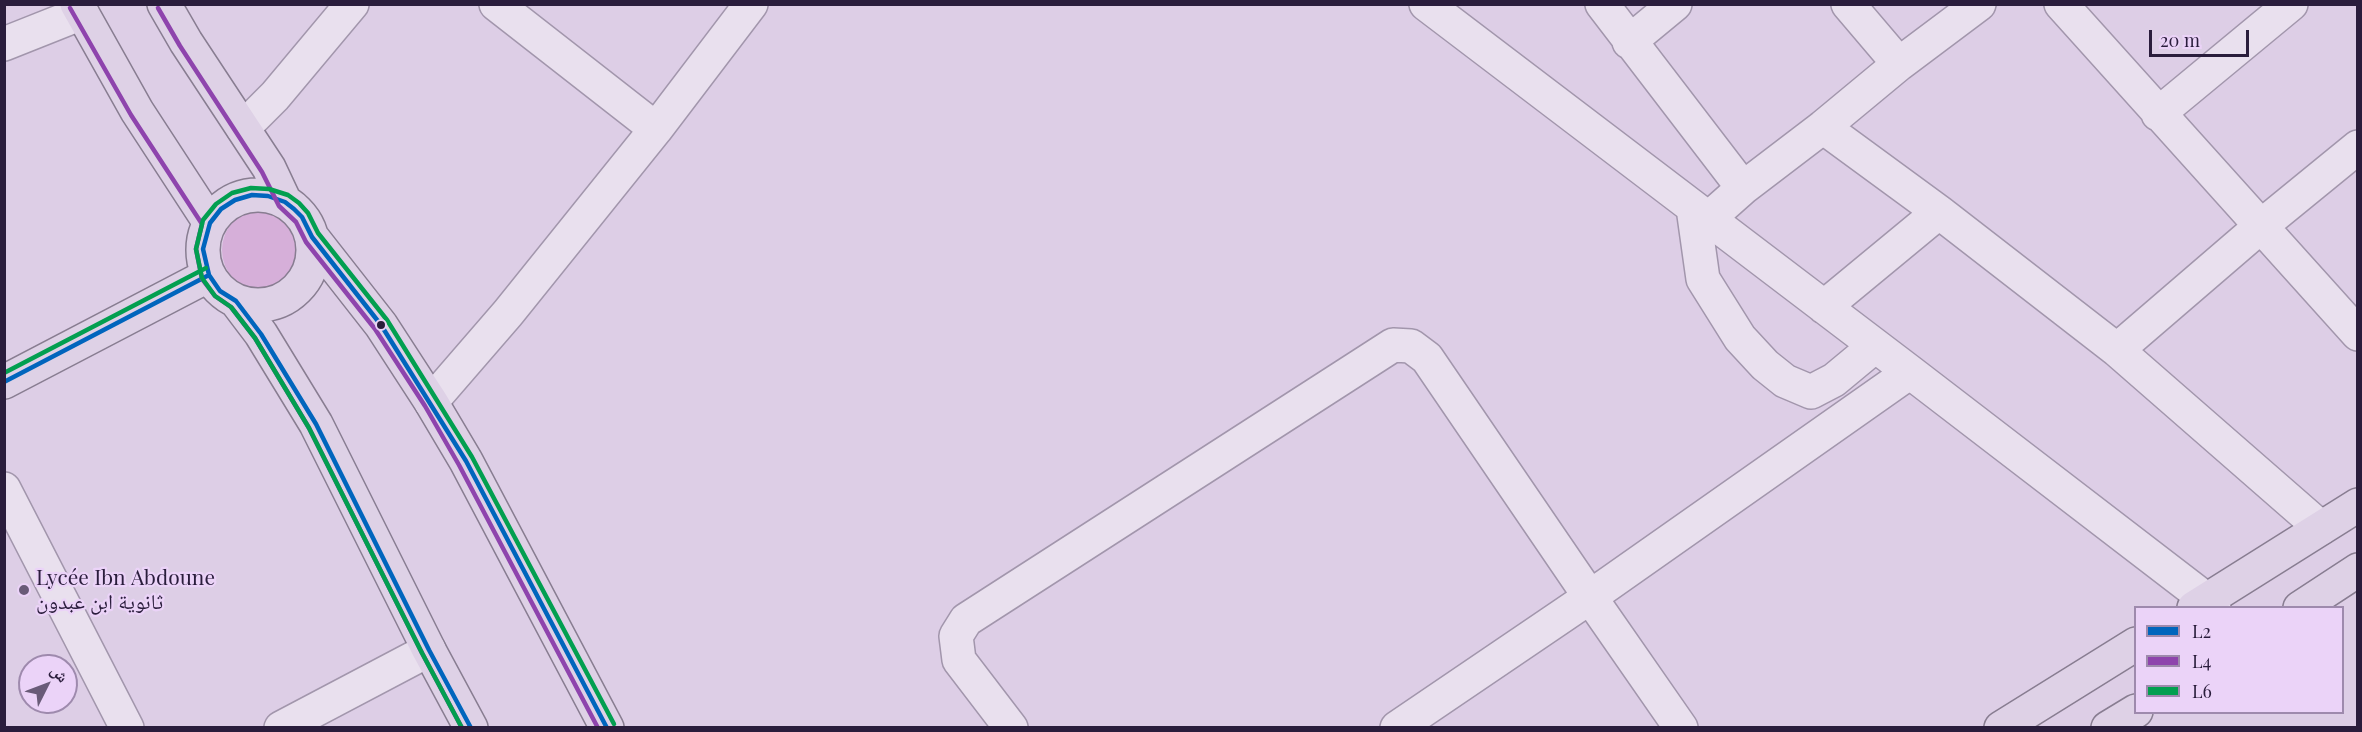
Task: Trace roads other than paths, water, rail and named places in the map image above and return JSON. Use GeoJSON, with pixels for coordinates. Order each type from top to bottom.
{"type":"FeatureCollection","features":[{"type":"Feature","properties":{"kind":"main road"},"geometry":{"type":"LineString","coordinates":[[164,4],[186,42],[269,168],[285,202]]}},
{"type":"Feature","properties":{"kind":"main road"},"geometry":{"type":"LineString","coordinates":[[79,9],[137,111],[210,223]]}},
{"type":"Feature","properties":{"kind":"main road"},"geometry":{"type":"LineString","coordinates":[[312,237],[313,254],[309,272],[300,286],[287,298],[271,304],[253,306],[236,301],[220,291],[209,275],[203,249],[210,223],[221,209],[235,200],[252,195],[268,196],[285,202],[302,217],[312,237],[381,325],[431,402],[466,461],[607,728]]}},
{"type":"Feature","properties":{"kind":"main road"},"geometry":{"type":"LineString","coordinates":[[4,382],[209,275]]}},
{"type":"Feature","properties":{"kind":"main road"},"geometry":{"type":"LineString","coordinates":[[236,301],[261,334],[316,424],[429,650],[471,728]]}},
{"type":"Feature","properties":{"kind":"main road"},"geometry":{"type":"LineString","coordinates":[[2205,605],[2358,505]]}},
{"type":"Feature","properties":{"kind":"main road"},"geometry":{"type":"LineString","coordinates":[[2303,606],[2358,570]]}},
{"type":"Feature","properties":{"kind":"main road"},"geometry":{"type":"LineString","coordinates":[[2001,728],[2134,645]]}},
{"type":"Feature","properties":{"kind":"main road"},"geometry":{"type":"LineString","coordinates":[[2108,728],[2134,712]]}},
{"type":"Feature","properties":{"kind":"street"},"geometry":{"type":"LineString","coordinates":[[243,128],[275,96],[352,4]]}},
{"type":"Feature","properties":{"kind":"street"},"geometry":{"type":"LineString","coordinates":[[496,4],[656,129]]}},
{"type":"Feature","properties":{"kind":"street"},"geometry":{"type":"LineString","coordinates":[[431,402],[508,313],[656,129],[752,4]]}},
{"type":"Feature","properties":{"kind":"street"},"geometry":{"type":"LineString","coordinates":[[1426,4],[1910,372],[2205,605]]}},
{"type":"Feature","properties":{"kind":"street"},"geometry":{"type":"LineString","coordinates":[[1602,4],[1743,188]]}},
{"type":"Feature","properties":{"kind":"street"},"geometry":{"type":"LineString","coordinates":[[1629,42],[1675,4]]}},
{"type":"Feature","properties":{"kind":"street"},"geometry":{"type":"LineString","coordinates":[[1848,4],[1899,64]]}},
{"type":"Feature","properties":{"kind":"street"},"geometry":{"type":"LineString","coordinates":[[1700,214],[1743,188],[1823,127],[1899,64],[1979,4]]}},
{"type":"Feature","properties":{"kind":"street"},"geometry":{"type":"LineString","coordinates":[[2061,4],[2358,334]]}},
{"type":"Feature","properties":{"kind":"street"},"geometry":{"type":"LineString","coordinates":[[2158,114],[2291,4]]}},
{"type":"Feature","properties":{"kind":"street"},"geometry":{"type":"LineString","coordinates":[[4,44],[79,9]]}},
{"type":"Feature","properties":{"kind":"street"},"geometry":{"type":"LineString","coordinates":[[1823,127],[1940,212],[2117,350],[2321,528]]}},
{"type":"Feature","properties":{"kind":"street"},"geometry":{"type":"LineString","coordinates":[[2117,350],[2260,227],[2358,147]]}},
{"type":"Feature","properties":{"kind":"street"},"geometry":{"type":"LineString","coordinates":[[1824,307],[1940,212]]}},
{"type":"Feature","properties":{"kind":"street"},"geometry":{"type":"LineString","coordinates":[[1700,214],[1703,279],[1740,338],[1765,365],[1785,381],[1811,392],[1834,380],[1875,346]]}},
{"type":"Feature","properties":{"kind":"street"},"geometry":{"type":"LineString","coordinates":[[1011,728],[959,660],[956,636],[966,620],[1393,345],[1411,346],[1427,357],[1681,728]]}},
{"type":"Feature","properties":{"kind":"street"},"geometry":{"type":"LineString","coordinates":[[1397,728],[1590,597],[1910,372]]}},
{"type":"Feature","properties":{"kind":"street"},"geometry":{"type":"LineString","coordinates":[[4,489],[127,728]]}},
{"type":"Feature","properties":{"kind":"street"},"geometry":{"type":"LineString","coordinates":[[281,728],[429,650]]}},
{"type":"Feature","properties":{"kind":"place","name":"Lycée Ibn Abdoune ثانوية ابن عبدون"},"geometry":{"type":"Point","coordinates":[24,590]}}]}
